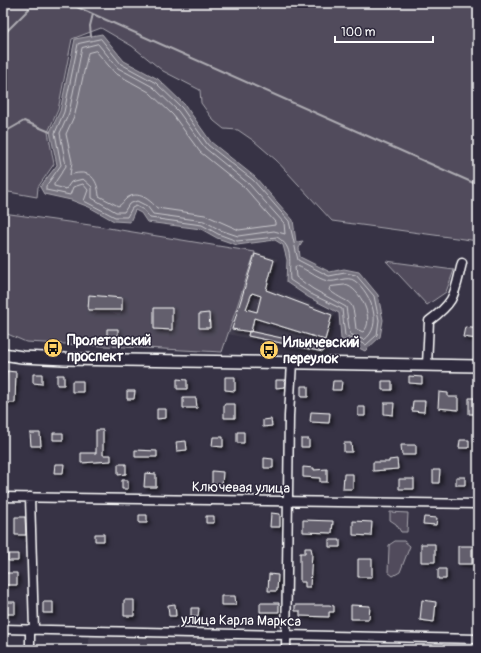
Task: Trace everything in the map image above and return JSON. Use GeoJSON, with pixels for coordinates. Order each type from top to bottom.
{"type":"FeatureCollection","features":[{"type":"Feature","properties":{"kind":"main road"},"geometry":{"type":"LineString","coordinates":[[3,354],[22,357],[65,359],[478,366]]}},
{"type":"Feature","properties":{"kind":"street"},"geometry":{"type":"LineString","coordinates":[[427,364],[429,321],[442,311],[452,300],[462,263]]}},
{"type":"Feature","properties":{"kind":"street"},"geometry":{"type":"LineString","coordinates":[[286,650],[292,362]]}},
{"type":"Feature","properties":{"kind":"street","name":"Ключевая улица"},"geometry":{"type":"LineString","coordinates":[[3,497],[478,504]]}},
{"type":"Feature","properties":{"kind":"street"},"geometry":{"type":"LineString","coordinates":[[30,497],[32,629],[30,650]]}},
{"type":"Feature","properties":{"kind":"street","name":"улица Карла Маркса"},"geometry":{"type":"LineString","coordinates":[[3,629],[478,639]]}},
{"type":"Feature","properties":{"kind":"shaded area"},"geometry":{"type":"Polygon","coordinates":[[[3,3],[478,3],[478,241],[332,221],[276,160],[254,141],[238,130],[224,129],[214,121],[201,103],[200,90],[163,71],[132,46],[101,28],[72,39],[58,110],[48,132],[54,164],[38,187],[37,197],[3,191],[3,3]]]}},
{"type":"Feature","properties":{"kind":"shaded area"},"geometry":{"type":"Polygon","coordinates":[[[3,213],[90,225],[255,252],[222,352],[26,342],[3,332],[3,213]]]}},
{"type":"Feature","properties":{"kind":"shaded area"},"geometry":{"type":"Polygon","coordinates":[[[255,252],[277,259],[269,288],[335,313],[326,355],[228,334],[255,252]]]}},
{"type":"Feature","properties":{"kind":"shaded area"},"geometry":{"type":"Polygon","coordinates":[[[386,261],[454,270],[446,292],[427,305],[386,261]]]}},
{"type":"Feature","properties":{"kind":"shaded area"},"geometry":{"type":"Polygon","coordinates":[[[390,512],[408,513],[407,532],[401,532],[396,524],[390,520],[390,512]]]}},
{"type":"Feature","properties":{"kind":"shaded area"},"geometry":{"type":"Polygon","coordinates":[[[395,541],[404,541],[410,546],[400,572],[393,576],[388,572],[389,545],[395,541]]]}},
{"type":"Feature","properties":{"kind":"shaded area"},"geometry":{"type":"Polygon","coordinates":[[[89,635],[237,638],[237,650],[89,650],[89,635]]]}},
{"type":"Feature","properties":{"kind":"water"},"geometry":{"type":"Polygon","coordinates":[[[102,34],[124,61],[158,79],[185,105],[211,142],[255,177],[293,220],[296,242],[303,241],[299,248],[300,257],[330,272],[344,269],[359,272],[378,295],[383,320],[380,337],[365,351],[341,339],[339,313],[308,297],[286,282],[287,260],[283,245],[275,240],[237,245],[217,238],[201,229],[147,222],[141,213],[135,210],[130,222],[114,221],[89,207],[71,200],[44,194],[40,187],[57,165],[50,132],[60,111],[75,39],[102,34]]]}},
{"type":"Feature","properties":{"kind":"building"},"geometry":{"type":"Polygon","coordinates":[[[255,254],[274,260],[266,290],[332,315],[325,340],[254,318],[251,332],[232,329],[255,254]],[[252,293],[246,309],[257,312],[261,296],[252,293]]]}},
{"type":"Feature","properties":{"kind":"building"},"geometry":{"type":"Polygon","coordinates":[[[89,295],[122,298],[122,310],[88,310],[89,295]]]}},
{"type":"Feature","properties":{"kind":"building"},"geometry":{"type":"Polygon","coordinates":[[[154,308],[172,308],[172,330],[154,329],[154,308]]]}},
{"type":"Feature","properties":{"kind":"building"},"geometry":{"type":"Polygon","coordinates":[[[209,313],[210,328],[199,328],[199,314],[209,313]]]}},
{"type":"Feature","properties":{"kind":"building"},"geometry":{"type":"Polygon","coordinates":[[[465,327],[478,329],[477,339],[463,337],[465,327]]]}},
{"type":"Feature","properties":{"kind":"building"},"geometry":{"type":"Polygon","coordinates":[[[107,329],[118,329],[118,337],[107,336],[107,329]]]}},
{"type":"Feature","properties":{"kind":"building"},"geometry":{"type":"Polygon","coordinates":[[[249,331],[324,347],[323,352],[248,336],[249,331]]]}},
{"type":"Feature","properties":{"kind":"building"},"geometry":{"type":"Polygon","coordinates":[[[7,371],[16,372],[15,403],[3,403],[7,371]]]}},
{"type":"Feature","properties":{"kind":"building"},"geometry":{"type":"Polygon","coordinates":[[[33,374],[42,374],[42,384],[33,383],[33,374]]]}},
{"type":"Feature","properties":{"kind":"building"},"geometry":{"type":"Polygon","coordinates":[[[57,375],[64,375],[64,385],[57,385],[57,375]]]}},
{"type":"Feature","properties":{"kind":"building"},"geometry":{"type":"Polygon","coordinates":[[[409,376],[422,377],[422,384],[409,383],[409,376]]]}},
{"type":"Feature","properties":{"kind":"building"},"geometry":{"type":"Polygon","coordinates":[[[225,377],[235,377],[235,391],[225,390],[225,377]]]}},
{"type":"Feature","properties":{"kind":"building"},"geometry":{"type":"Polygon","coordinates":[[[177,379],[187,380],[187,389],[177,389],[177,379]]]}},
{"type":"Feature","properties":{"kind":"building"},"geometry":{"type":"Polygon","coordinates":[[[276,380],[286,380],[285,387],[276,388],[276,380]]]}},
{"type":"Feature","properties":{"kind":"building"},"geometry":{"type":"Polygon","coordinates":[[[72,381],[83,381],[83,392],[72,392],[72,381]]]}},
{"type":"Feature","properties":{"kind":"building"},"geometry":{"type":"Polygon","coordinates":[[[333,381],[342,381],[341,390],[332,390],[333,381]]]}},
{"type":"Feature","properties":{"kind":"building"},"geometry":{"type":"Polygon","coordinates":[[[382,381],[392,381],[392,390],[382,390],[382,381]]]}},
{"type":"Feature","properties":{"kind":"building"},"geometry":{"type":"Polygon","coordinates":[[[301,386],[308,386],[308,397],[301,397],[301,386]]]}},
{"type":"Feature","properties":{"kind":"building"},"geometry":{"type":"Polygon","coordinates":[[[127,391],[135,391],[134,399],[127,399],[127,391]]]}},
{"type":"Feature","properties":{"kind":"building"},"geometry":{"type":"Polygon","coordinates":[[[439,392],[448,393],[448,397],[458,397],[458,410],[438,408],[439,392]]]}},
{"type":"Feature","properties":{"kind":"building"},"geometry":{"type":"Polygon","coordinates":[[[183,398],[196,398],[197,408],[183,408],[183,398]]]}},
{"type":"Feature","properties":{"kind":"building"},"geometry":{"type":"Polygon","coordinates":[[[469,398],[478,398],[478,414],[469,414],[469,398]]]}},
{"type":"Feature","properties":{"kind":"building"},"geometry":{"type":"Polygon","coordinates":[[[413,401],[425,401],[424,412],[412,411],[413,401]]]}},
{"type":"Feature","properties":{"kind":"building"},"geometry":{"type":"Polygon","coordinates":[[[384,403],[394,403],[393,415],[384,414],[384,403]]]}},
{"type":"Feature","properties":{"kind":"building"},"geometry":{"type":"Polygon","coordinates":[[[224,404],[235,404],[235,418],[224,418],[224,404]]]}},
{"type":"Feature","properties":{"kind":"building"},"geometry":{"type":"Polygon","coordinates":[[[358,407],[365,407],[365,416],[358,416],[358,407]]]}},
{"type":"Feature","properties":{"kind":"building"},"geometry":{"type":"Polygon","coordinates":[[[157,409],[166,409],[166,418],[157,419],[157,409]]]}},
{"type":"Feature","properties":{"kind":"building"},"geometry":{"type":"Polygon","coordinates":[[[311,412],[330,413],[329,423],[310,422],[311,412]]]}},
{"type":"Feature","properties":{"kind":"building"},"geometry":{"type":"Polygon","coordinates":[[[271,419],[272,426],[263,427],[263,420],[271,419]]]}},
{"type":"Feature","properties":{"kind":"building"},"geometry":{"type":"Polygon","coordinates":[[[96,430],[103,430],[103,455],[111,455],[111,461],[81,463],[81,453],[96,453],[96,430]]]}},
{"type":"Feature","properties":{"kind":"building"},"geometry":{"type":"Polygon","coordinates":[[[237,432],[244,432],[244,443],[237,443],[237,432]]]}},
{"type":"Feature","properties":{"kind":"building"},"geometry":{"type":"Polygon","coordinates":[[[30,433],[40,433],[41,446],[31,446],[30,433]]]}},
{"type":"Feature","properties":{"kind":"building"},"geometry":{"type":"Polygon","coordinates":[[[53,433],[63,433],[63,440],[53,440],[53,433]]]}},
{"type":"Feature","properties":{"kind":"building"},"geometry":{"type":"Polygon","coordinates":[[[213,437],[223,437],[223,447],[212,446],[213,437]]]}},
{"type":"Feature","properties":{"kind":"building"},"geometry":{"type":"Polygon","coordinates":[[[301,439],[309,439],[309,447],[301,447],[301,439]]]}},
{"type":"Feature","properties":{"kind":"building"},"geometry":{"type":"Polygon","coordinates":[[[460,440],[469,440],[469,448],[459,448],[460,440]]]}},
{"type":"Feature","properties":{"kind":"building"},"geometry":{"type":"Polygon","coordinates":[[[186,441],[187,450],[177,451],[176,442],[186,441]]]}},
{"type":"Feature","properties":{"kind":"building"},"geometry":{"type":"Polygon","coordinates":[[[344,443],[351,443],[352,452],[344,452],[344,443]]]}},
{"type":"Feature","properties":{"kind":"building"},"geometry":{"type":"Polygon","coordinates":[[[401,445],[416,445],[416,455],[402,455],[401,445]]]}},
{"type":"Feature","properties":{"kind":"building"},"geometry":{"type":"Polygon","coordinates":[[[135,450],[157,451],[157,457],[135,457],[135,450]]]}},
{"type":"Feature","properties":{"kind":"building"},"geometry":{"type":"Polygon","coordinates":[[[264,458],[273,459],[273,468],[264,468],[264,458]]]}},
{"type":"Feature","properties":{"kind":"building"},"geometry":{"type":"Polygon","coordinates":[[[397,459],[398,469],[373,471],[373,462],[389,462],[389,460],[397,459]]]}},
{"type":"Feature","properties":{"kind":"building"},"geometry":{"type":"Polygon","coordinates":[[[55,464],[64,464],[63,473],[54,473],[55,464]]]}},
{"type":"Feature","properties":{"kind":"building"},"geometry":{"type":"Polygon","coordinates":[[[118,464],[126,464],[126,474],[118,475],[118,464]]]}},
{"type":"Feature","properties":{"kind":"building"},"geometry":{"type":"Polygon","coordinates":[[[303,467],[314,468],[314,470],[327,469],[327,482],[320,482],[320,478],[303,477],[303,467]]]}},
{"type":"Feature","properties":{"kind":"building"},"geometry":{"type":"Polygon","coordinates":[[[433,470],[440,470],[439,483],[433,483],[433,470]]]}},
{"type":"Feature","properties":{"kind":"building"},"geometry":{"type":"Polygon","coordinates":[[[212,471],[223,472],[222,485],[212,484],[212,471]]]}},
{"type":"Feature","properties":{"kind":"building"},"geometry":{"type":"Polygon","coordinates":[[[145,473],[156,474],[156,487],[144,487],[145,473]]]}},
{"type":"Feature","properties":{"kind":"building"},"geometry":{"type":"Polygon","coordinates":[[[344,474],[353,474],[353,489],[343,489],[344,474]]]}},
{"type":"Feature","properties":{"kind":"building"},"geometry":{"type":"Polygon","coordinates":[[[456,477],[465,477],[465,485],[456,485],[456,477]]]}},
{"type":"Feature","properties":{"kind":"building"},"geometry":{"type":"Polygon","coordinates":[[[399,479],[414,479],[414,489],[399,489],[399,479]]]}},
{"type":"Feature","properties":{"kind":"building"},"geometry":{"type":"Polygon","coordinates":[[[122,480],[128,480],[128,489],[122,489],[122,480]]]}},
{"type":"Feature","properties":{"kind":"building"},"geometry":{"type":"Polygon","coordinates":[[[271,513],[280,514],[280,527],[270,527],[271,513]]]}},
{"type":"Feature","properties":{"kind":"building"},"geometry":{"type":"Polygon","coordinates":[[[139,515],[147,515],[147,523],[139,523],[139,515]]]}},
{"type":"Feature","properties":{"kind":"building"},"geometry":{"type":"Polygon","coordinates":[[[206,516],[214,516],[214,523],[206,523],[206,516]]]}},
{"type":"Feature","properties":{"kind":"building"},"geometry":{"type":"Polygon","coordinates":[[[15,517],[25,517],[26,535],[15,535],[15,517]]]}},
{"type":"Feature","properties":{"kind":"building"},"geometry":{"type":"Polygon","coordinates":[[[424,517],[437,518],[436,525],[423,524],[424,517]]]}},
{"type":"Feature","properties":{"kind":"building"},"geometry":{"type":"Polygon","coordinates":[[[303,520],[333,521],[332,533],[303,532],[303,520]]]}},
{"type":"Feature","properties":{"kind":"building"},"geometry":{"type":"Polygon","coordinates":[[[353,521],[372,522],[371,536],[353,535],[353,521]]]}},
{"type":"Feature","properties":{"kind":"building"},"geometry":{"type":"Polygon","coordinates":[[[95,534],[104,534],[104,541],[95,541],[95,534]]]}},
{"type":"Feature","properties":{"kind":"building"},"geometry":{"type":"Polygon","coordinates":[[[329,540],[340,540],[340,547],[329,547],[329,540]]]}},
{"type":"Feature","properties":{"kind":"building"},"geometry":{"type":"Polygon","coordinates":[[[421,544],[435,544],[435,562],[421,562],[421,544]]]}},
{"type":"Feature","properties":{"kind":"building"},"geometry":{"type":"Polygon","coordinates":[[[458,546],[472,546],[472,564],[458,564],[458,546]]]}},
{"type":"Feature","properties":{"kind":"building"},"geometry":{"type":"Polygon","coordinates":[[[305,548],[311,548],[312,553],[310,587],[305,587],[305,582],[300,582],[300,553],[305,553],[305,548]]]}},
{"type":"Feature","properties":{"kind":"building"},"geometry":{"type":"Polygon","coordinates":[[[8,554],[18,554],[18,561],[8,561],[8,554]]]}},
{"type":"Feature","properties":{"kind":"building"},"geometry":{"type":"Polygon","coordinates":[[[358,559],[372,559],[372,577],[358,577],[358,559]]]}},
{"type":"Feature","properties":{"kind":"building"},"geometry":{"type":"Polygon","coordinates":[[[438,569],[446,569],[446,579],[438,579],[438,569]]]}},
{"type":"Feature","properties":{"kind":"building"},"geometry":{"type":"Polygon","coordinates":[[[3,573],[17,573],[17,585],[3,585],[3,573]]]}},
{"type":"Feature","properties":{"kind":"building"},"geometry":{"type":"Polygon","coordinates":[[[269,574],[278,575],[277,591],[268,591],[269,574]]]}},
{"type":"Feature","properties":{"kind":"building"},"geometry":{"type":"Polygon","coordinates":[[[221,596],[235,596],[236,605],[221,605],[221,596]]]}},
{"type":"Feature","properties":{"kind":"building"},"geometry":{"type":"Polygon","coordinates":[[[124,600],[134,600],[134,616],[124,616],[124,600]]]}},
{"type":"Feature","properties":{"kind":"building"},"geometry":{"type":"Polygon","coordinates":[[[422,600],[436,602],[434,622],[420,620],[422,600]]]}},
{"type":"Feature","properties":{"kind":"building"},"geometry":{"type":"Polygon","coordinates":[[[3,602],[15,602],[15,614],[3,614],[3,602]]]}},
{"type":"Feature","properties":{"kind":"building"},"geometry":{"type":"Polygon","coordinates":[[[43,602],[53,602],[53,613],[43,613],[43,602]]]}},
{"type":"Feature","properties":{"kind":"building"},"geometry":{"type":"Polygon","coordinates":[[[260,603],[279,603],[279,612],[260,612],[260,603]]]}},
{"type":"Feature","properties":{"kind":"building"},"geometry":{"type":"Polygon","coordinates":[[[175,604],[176,616],[169,616],[168,605],[175,604]]]}},
{"type":"Feature","properties":{"kind":"building"},"geometry":{"type":"Polygon","coordinates":[[[295,605],[329,605],[334,606],[334,612],[329,612],[329,617],[300,616],[300,611],[295,611],[295,605]]]}},
{"type":"Feature","properties":{"kind":"building"},"geometry":{"type":"Polygon","coordinates":[[[351,605],[370,606],[369,619],[351,619],[351,605]]]}},
{"type":"Feature","properties":{"kind":"building"},"geometry":{"type":"Polygon","coordinates":[[[191,608],[199,608],[198,617],[191,617],[191,608]]]}},
{"type":"Feature","properties":{"kind":"waterway"},"geometry":{"type":"LineString","coordinates":[[68,3],[478,185]]}},
{"type":"Feature","properties":{"kind":"waterway"},"geometry":{"type":"LineString","coordinates":[[3,35],[29,9]]}},
{"type":"Feature","properties":{"kind":"waterway"},"geometry":{"type":"LineString","coordinates":[[91,36],[90,26],[93,14]]}},
{"type":"Feature","properties":{"kind":"waterway"},"geometry":{"type":"LineString","coordinates":[[3,133],[24,121],[50,132]]}},
{"type":"Feature","properties":{"kind":"place","name":"Пролетарский проспект"},"geometry":{"type":"Point","coordinates":[53,348]}},
{"type":"Feature","properties":{"kind":"place","name":"Ильичевский переулок"},"geometry":{"type":"Point","coordinates":[269,350]}}]}
